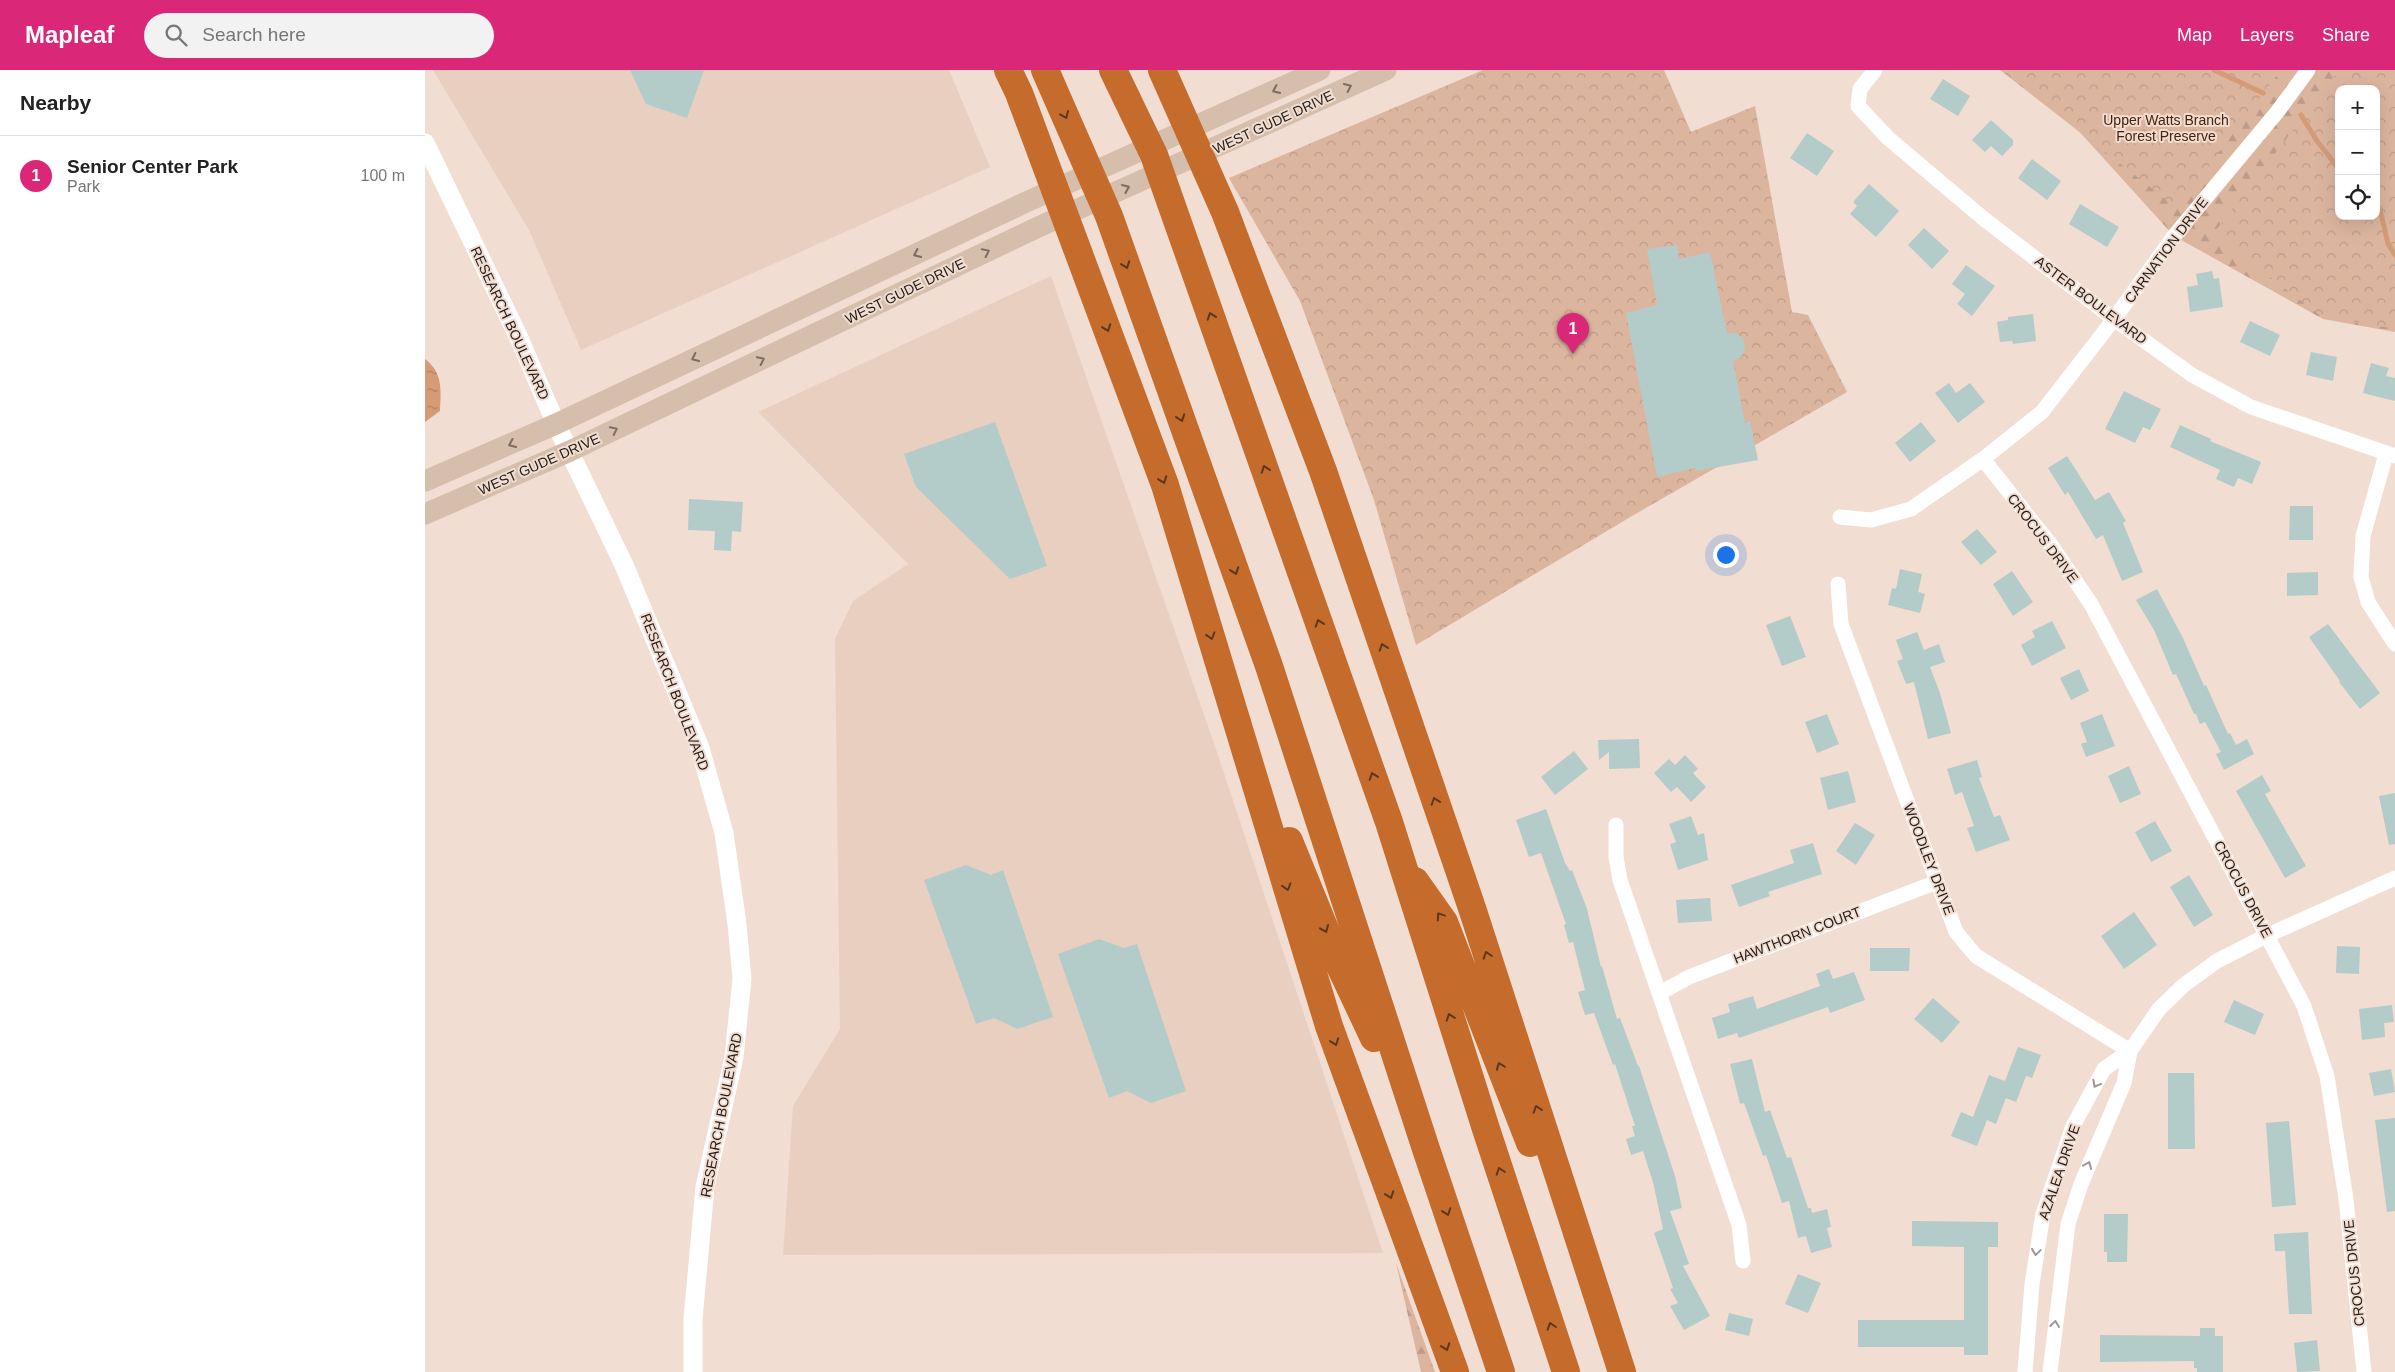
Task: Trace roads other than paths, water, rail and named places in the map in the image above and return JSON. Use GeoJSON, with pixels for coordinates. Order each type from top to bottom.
{"type":"FeatureCollection","features":[{"type":"Feature","properties":{"kind":"highway"},"geometry":{"type":"LineString","coordinates":[[1008,70],[1019,93],[1165,485],[1329,1026],[1455,1372]]}},
{"type":"Feature","properties":{"kind":"highway"},"geometry":{"type":"LineString","coordinates":[[1045,70],[1109,216],[1269,666],[1426,1149],[1501,1372]]}},
{"type":"Feature","properties":{"kind":"highway"},"geometry":{"type":"LineString","coordinates":[[1113,70],[1154,155],[1400,860],[1566,1372]]}},
{"type":"Feature","properties":{"kind":"highway"},"geometry":{"type":"LineString","coordinates":[[1162,70],[1225,212],[1323,471],[1475,917],[1622,1372]]}},
{"type":"Feature","properties":{"kind":"highway"},"geometry":{"type":"LineString","coordinates":[[1227,689],[1340,966],[1426,1149]]}},
{"type":"Feature","properties":{"kind":"highway"},"geometry":{"type":"LineString","coordinates":[[1400,860],[1444,922],[1622,1372]]}},
{"type":"Feature","properties":{"kind":"main road","name":"WEST GUDE DRIVE"},"geometry":{"type":"LineString","coordinates":[[425,481],[556,424],[1024,203],[1320,70]]}},
{"type":"Feature","properties":{"kind":"main road","name":"WEST GUDE DRIVE"},"geometry":{"type":"LineString","coordinates":[[425,514],[570,451],[1034,230],[1386,70]]}},
{"type":"Feature","properties":{"kind":"street","name":"ASTER BOULEVARD"},"geometry":{"type":"LineString","coordinates":[[1875,70],[1860,89],[1858,106],[1888,138],[1984,219],[2114,319],[2192,375],[2251,408],[2390,455]]}},
{"type":"Feature","properties":{"kind":"street","name":"CARNATION DRIVE"},"geometry":{"type":"LineString","coordinates":[[1840,517],[1871,520],[1911,509],[1983,459],[2041,412],[2114,319],[2174,236],[2277,111],[2308,70]]}},
{"type":"Feature","properties":{"kind":"street","name":"RESEARCH BOULEVARD"},"geometry":{"type":"LineString","coordinates":[[425,143],[519,338],[556,424],[624,565],[700,748],[724,833],[737,924],[742,979],[734,1057],[705,1187],[693,1319],[693,1372]]}},
{"type":"Feature","properties":{"kind":"street"},"geometry":{"type":"LineString","coordinates":[[2390,455],[2363,536],[2361,577],[2367,602],[2395,644]]}},
{"type":"Feature","properties":{"kind":"street","name":"CROCUS DRIVE"},"geometry":{"type":"LineString","coordinates":[[1983,459],[2051,545],[2091,604],[2304,1006],[2327,1076],[2346,1199],[2364,1372]]}},
{"type":"Feature","properties":{"kind":"street","name":"WOODLEY DRIVE"},"geometry":{"type":"LineString","coordinates":[[1838,584],[1841,624],[1956,932],[1976,956],[2130,1051]]}},
{"type":"Feature","properties":{"kind":"street"},"geometry":{"type":"LineString","coordinates":[[1616,825],[1616,857],[1621,880],[1739,1226],[1743,1261]]}},
{"type":"Feature","properties":{"kind":"street","name":"AZALEA DRIVE"},"geometry":{"type":"LineString","coordinates":[[2025,1372],[2036,1251],[2043,1214],[2073,1126],[2104,1069],[2130,1051],[2159,1009],[2184,985],[2217,961],[2268,935],[2395,878]]}},
{"type":"Feature","properties":{"kind":"street","name":"HAWTHORN COURT"},"geometry":{"type":"LineString","coordinates":[[1660,993],[1689,977],[1937,882]]}},
{"type":"Feature","properties":{"kind":"street","name":"AZALEA DRIVE"},"geometry":{"type":"LineString","coordinates":[[2050,1372],[2068,1224],[2081,1184],[2124,1083],[2130,1051]]}},
{"type":"Feature","properties":{"kind":"water"},"geometry":{"type":"Polygon","coordinates":[[[425,359],[431,364],[438,376],[441,396],[440,411],[425,422],[425,359]]]}},
{"type":"Feature","properties":{"kind":"waterway"},"geometry":{"type":"LineString","coordinates":[[2214,70],[2263,93]]}},
{"type":"Feature","properties":{"kind":"waterway"},"geometry":{"type":"LineString","coordinates":[[2301,115],[2317,141],[2335,164]]}},
{"type":"Feature","properties":{"kind":"waterway"},"geometry":{"type":"LineString","coordinates":[[2380,209],[2388,244],[2395,255]]}},
{"type":"Feature","properties":{"kind":"place","name":"Senior Center Park"},"geometry":{"type":"Point","coordinates":[1573,354]}},
{"type":"Feature","properties":{"kind":"park label","name":"Upper Watts Branch Forest Preserve"},"geometry":{"type":"Point","coordinates":[2166,128]}}]}
